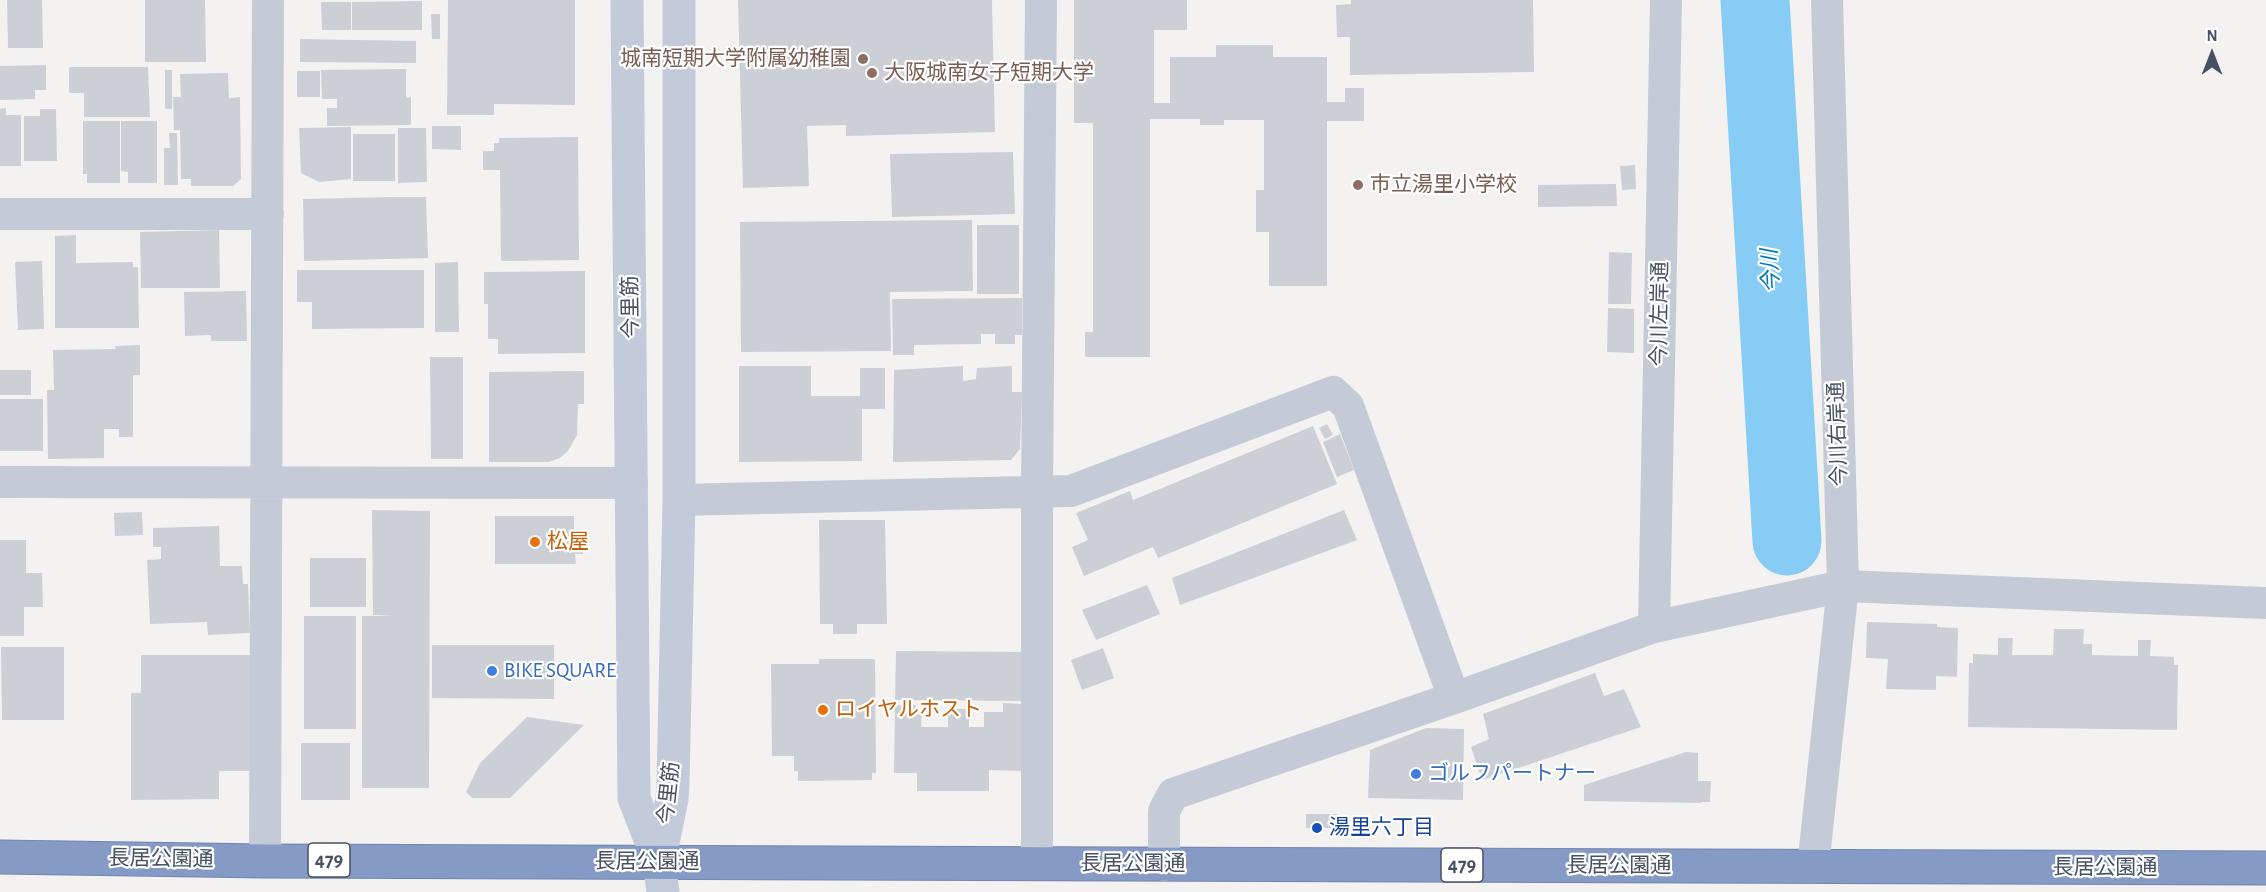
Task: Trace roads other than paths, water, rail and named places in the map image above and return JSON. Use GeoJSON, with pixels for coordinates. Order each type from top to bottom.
{"type":"FeatureCollection","features":[{"type":"Feature","properties":{"kind":"highway","name":"長居公園通"},"geometry":{"type":"LineString","coordinates":[[0,857],[265,861],[661,877],[1037,864],[2266,868]]}},
{"type":"Feature","properties":{"kind":"street"},"geometry":{"type":"LineString","coordinates":[[265,861],[268,0]]}},
{"type":"Feature","properties":{"kind":"street","name":"今里筋"},"geometry":{"type":"LineString","coordinates":[[627,0],[634,798],[661,877]]}},
{"type":"Feature","properties":{"kind":"street","name":"今里筋"},"geometry":{"type":"LineString","coordinates":[[661,877],[672,799],[679,500],[679,0]]}},
{"type":"Feature","properties":{"kind":"street"},"geometry":{"type":"LineString","coordinates":[[1037,864],[1041,0]]}},
{"type":"Feature","properties":{"kind":"street","name":"今川左岸通"},"geometry":{"type":"LineString","coordinates":[[1654,627],[1666,0]]}},
{"type":"Feature","properties":{"kind":"street","name":"今川右岸通"},"geometry":{"type":"LineString","coordinates":[[1814,867],[1843,586],[1827,0]]}},
{"type":"Feature","properties":{"kind":"street"},"geometry":{"type":"LineString","coordinates":[[0,214],[268,213]]}},
{"type":"Feature","properties":{"kind":"street"},"geometry":{"type":"LineString","coordinates":[[679,500],[1071,491],[1333,392],[1348,406],[1454,698]]}},
{"type":"Feature","properties":{"kind":"street"},"geometry":{"type":"LineString","coordinates":[[0,482],[632,483]]}},
{"type":"Feature","properties":{"kind":"street"},"geometry":{"type":"LineString","coordinates":[[1164,865],[1164,811],[1173,794],[1654,627],[1843,586],[2266,603]]}},
{"type":"Feature","properties":{"kind":"waterway","name":"今川"},"geometry":{"type":"LineString","coordinates":[[1755,0],[1787,541]]}},
{"type":"Feature","properties":{"kind":"place","name":"城南短期大学附属幼稚園"},"geometry":{"type":"Point","coordinates":[863,59]}},
{"type":"Feature","properties":{"kind":"place","name":"大阪城南女子短期大学"},"geometry":{"type":"Point","coordinates":[872,73]}},
{"type":"Feature","properties":{"kind":"place","name":"市立湯里小学校"},"geometry":{"type":"Point","coordinates":[1358,185]}},
{"type":"Feature","properties":{"kind":"place","name":"松屋"},"geometry":{"type":"Point","coordinates":[535,542]}},
{"type":"Feature","properties":{"kind":"place","name":"BIKE SQUARE"},"geometry":{"type":"Point","coordinates":[492,671]}},
{"type":"Feature","properties":{"kind":"place","name":"ロイヤルホスト"},"geometry":{"type":"Point","coordinates":[823,710]}},
{"type":"Feature","properties":{"kind":"place","name":"ゴルフパートナー"},"geometry":{"type":"Point","coordinates":[1416,774]}},
{"type":"Feature","properties":{"kind":"place","name":"湯里六丁目"},"geometry":{"type":"Point","coordinates":[1317,828]}}]}
